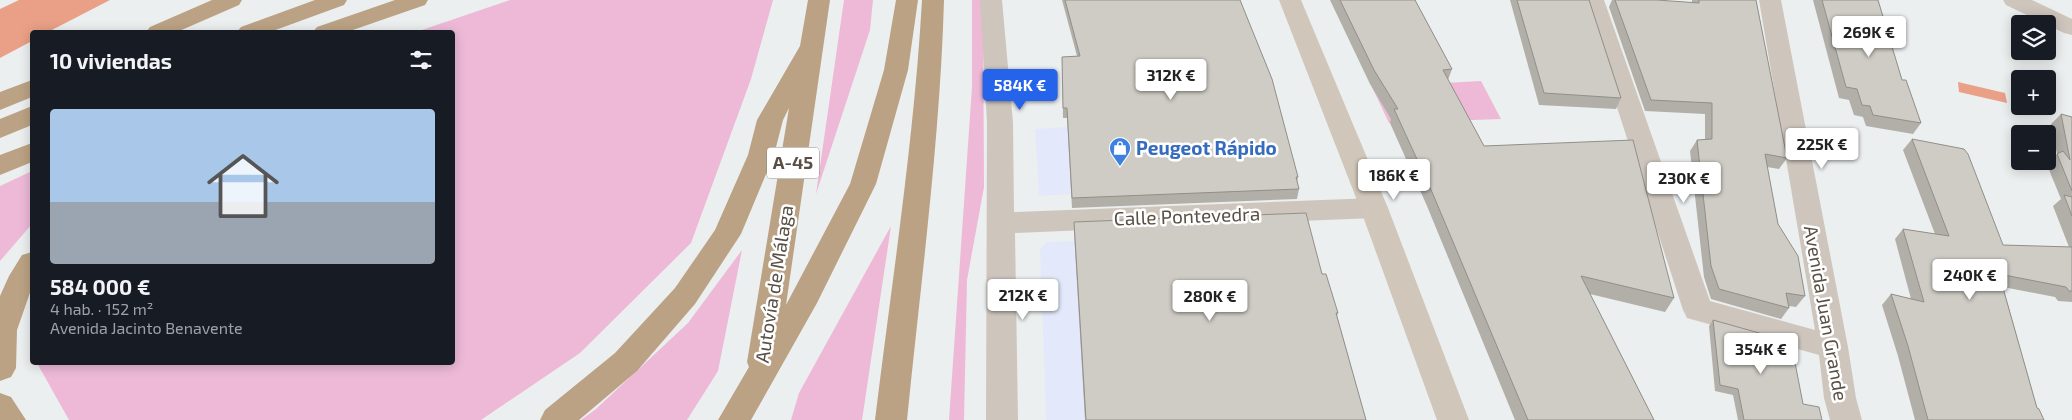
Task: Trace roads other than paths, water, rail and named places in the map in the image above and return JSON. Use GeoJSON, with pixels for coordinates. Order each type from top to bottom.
{"type":"FeatureCollection","features":[{"type":"Feature","properties":{"kind":"highway"},"geometry":{"type":"LineString","coordinates":[[163,30],[231,0]]}},
{"type":"Feature","properties":{"kind":"highway"},"geometry":{"type":"LineString","coordinates":[[254,30],[336,0]]}},
{"type":"Feature","properties":{"kind":"highway"},"geometry":{"type":"LineString","coordinates":[[331,30],[417,0]]}},
{"type":"Feature","properties":{"kind":"highway"},"geometry":{"type":"LineString","coordinates":[[358,30],[425,0]]}},
{"type":"Feature","properties":{"kind":"highway","name":"Autovía de Málaga"},"geometry":{"type":"LineString","coordinates":[[753,420],[819,0]]}},
{"type":"Feature","properties":{"kind":"highway"},"geometry":{"type":"LineString","coordinates":[[734,420],[807,295],[863,184],[896,70],[907,0]]}},
{"type":"Feature","properties":{"kind":"highway"},"geometry":{"type":"LineString","coordinates":[[891,420],[918,199],[932,47],[933,0]]}},
{"type":"Feature","properties":{"kind":"highway"},"geometry":{"type":"LineString","coordinates":[[556,420],[626,362],[685,296],[727,234],[761,155],[770,120],[811,47]]}},
{"type":"Feature","properties":{"kind":"highway"},"geometry":{"type":"LineString","coordinates":[[0,102],[30,89]]}},
{"type":"Feature","properties":{"kind":"highway"},"geometry":{"type":"LineString","coordinates":[[0,129],[30,116]]}},
{"type":"Feature","properties":{"kind":"highway"},"geometry":{"type":"LineString","coordinates":[[0,166],[30,153]]}},
{"type":"Feature","properties":{"kind":"highway"},"geometry":{"type":"LineString","coordinates":[[0,368],[2,330],[19,284],[30,266]]}},
{"type":"Feature","properties":{"kind":"highway"},"geometry":{"type":"LineString","coordinates":[[898,358],[903,420]]}},
{"type":"Feature","properties":{"kind":"highway"},"geometry":{"type":"LineString","coordinates":[[0,406],[10,420]]}},
{"type":"Feature","properties":{"kind":"main road"},"geometry":{"type":"LineString","coordinates":[[1290,0],[1374,208],[1453,420]]}},
{"type":"Feature","properties":{"kind":"street"},"geometry":{"type":"LineString","coordinates":[[991,0],[991,25],[1000,124],[1002,420]]}},
{"type":"Feature","properties":{"kind":"street"},"geometry":{"type":"LineString","coordinates":[[1593,0],[1698,310],[1833,347]]}},
{"type":"Feature","properties":{"kind":"street","name":"Avenida Juan Grande"},"geometry":{"type":"LineString","coordinates":[[1770,0],[1833,347],[1840,398],[1846,420]]}},
{"type":"Feature","properties":{"kind":"street"},"geometry":{"type":"LineString","coordinates":[[2014,0],[2072,28]]}},
{"type":"Feature","properties":{"kind":"street","name":"Calle Pontevedra"},"geometry":{"type":"LineString","coordinates":[[1000,223],[1374,208]]}},
{"type":"Feature","properties":{"kind":"place","name":"Peugeot Rápido"},"geometry":{"type":"Point","coordinates":[1120,167]}}]}
